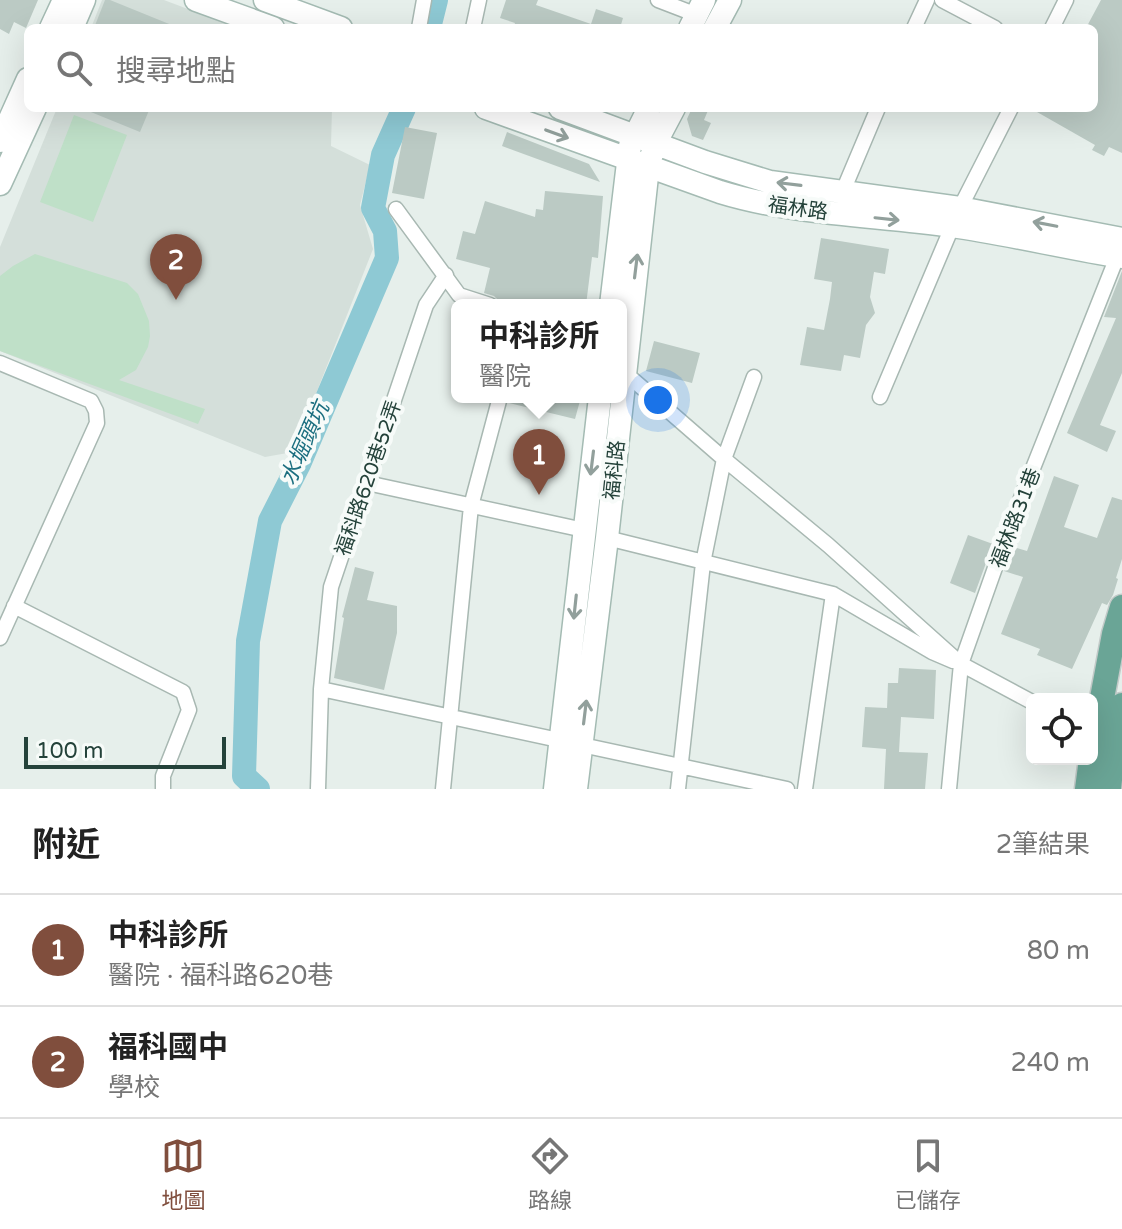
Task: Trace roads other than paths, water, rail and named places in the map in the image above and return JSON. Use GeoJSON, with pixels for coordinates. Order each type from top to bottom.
{"type":"FeatureCollection","features":[{"type":"Feature","properties":{"kind":"main road"},"geometry":{"type":"LineString","coordinates":[[1109,789],[1103,741],[1114,634],[1122,607]]}},
{"type":"Feature","properties":{"kind":"main road"},"geometry":{"type":"LineString","coordinates":[[1103,741],[1122,705]]}},
{"type":"Feature","properties":{"kind":"main road"},"geometry":{"type":"LineString","coordinates":[[1087,789],[1090,765]]}},
{"type":"Feature","properties":{"kind":"street"},"geometry":{"type":"LineString","coordinates":[[53,24],[64,0]]}},
{"type":"Feature","properties":{"kind":"street"},"geometry":{"type":"LineString","coordinates":[[74,24],[84,0]]}},
{"type":"Feature","properties":{"kind":"street"},"geometry":{"type":"LineString","coordinates":[[196,0],[262,24]]}},
{"type":"Feature","properties":{"kind":"street"},"geometry":{"type":"LineString","coordinates":[[265,0],[330,24]]}},
{"type":"Feature","properties":{"kind":"street"},"geometry":{"type":"LineString","coordinates":[[420,24],[424,0]]}},
{"type":"Feature","properties":{"kind":"street"},"geometry":{"type":"LineString","coordinates":[[474,24],[479,0]]}},
{"type":"Feature","properties":{"kind":"street"},"geometry":{"type":"LineString","coordinates":[[658,0],[708,21],[730,0]]}},
{"type":"Feature","properties":{"kind":"street"},"geometry":{"type":"LineString","coordinates":[[916,24],[927,0]]}},
{"type":"Feature","properties":{"kind":"street"},"geometry":{"type":"LineString","coordinates":[[942,0],[987,24]]}},
{"type":"Feature","properties":{"kind":"street"},"geometry":{"type":"LineString","coordinates":[[1054,24],[1066,0]]}},
{"type":"Feature","properties":{"kind":"street"},"geometry":{"type":"LineString","coordinates":[[0,141],[24,88]]}},
{"type":"Feature","properties":{"kind":"street"},"geometry":{"type":"LineString","coordinates":[[0,184],[33,112]]}},
{"type":"Feature","properties":{"kind":"street","name":"福林路"},"geometry":{"type":"LineString","coordinates":[[497,112],[720,192],[760,203],[956,217]]}},
{"type":"Feature","properties":{"kind":"street","name":"福林路"},"geometry":{"type":"LineString","coordinates":[[571,112],[705,162],[770,182],[843,191],[1120,251]]}},
{"type":"Feature","properties":{"kind":"street","name":"福科路"},"geometry":{"type":"LineString","coordinates":[[645,140],[648,112]]}},
{"type":"Feature","properties":{"kind":"street","name":"福科路"},"geometry":{"type":"LineString","coordinates":[[627,327],[638,163],[630,146],[645,140],[670,112]]}},
{"type":"Feature","properties":{"kind":"street"},"geometry":{"type":"LineString","coordinates":[[843,191],[876,112]]}},
{"type":"Feature","properties":{"kind":"street"},"geometry":{"type":"LineString","coordinates":[[880,397],[956,217],[1009,112]]}},
{"type":"Feature","properties":{"kind":"street","name":"福科路"},"geometry":{"type":"LineString","coordinates":[[612,299],[638,163]]}},
{"type":"Feature","properties":{"kind":"street"},"geometry":{"type":"LineString","coordinates":[[396,209],[459,295],[471,299]]}},
{"type":"Feature","properties":{"kind":"street","name":"福林路31巷"},"geometry":{"type":"LineString","coordinates":[[949,789],[961,664],[1008,531],[1120,251]]}},
{"type":"Feature","properties":{"kind":"street","name":"福科路620巷52弄"},"geometry":{"type":"LineString","coordinates":[[318,789],[321,689],[331,587],[426,305],[446,275]]}},
{"type":"Feature","properties":{"kind":"street"},"geometry":{"type":"LineString","coordinates":[[0,363],[91,401],[97,423],[0,638]]}},
{"type":"Feature","properties":{"kind":"street"},"geometry":{"type":"LineString","coordinates":[[627,375],[828,545],[961,664]]}},
{"type":"Feature","properties":{"kind":"street"},"geometry":{"type":"LineString","coordinates":[[678,789],[703,563],[724,459],[754,377]]}},
{"type":"Feature","properties":{"kind":"street"},"geometry":{"type":"LineString","coordinates":[[443,789],[471,506],[498,403]]}},
{"type":"Feature","properties":{"kind":"street","name":"福科路"},"geometry":{"type":"LineString","coordinates":[[576,789],[570,742],[584,530],[599,403]]}},
{"type":"Feature","properties":{"kind":"street","name":"福科路"},"geometry":{"type":"LineString","coordinates":[[555,789],[570,742],[607,538],[621,403]]}},
{"type":"Feature","properties":{"kind":"street"},"geometry":{"type":"LineString","coordinates":[[367,483],[584,530]]}},
{"type":"Feature","properties":{"kind":"street"},"geometry":{"type":"LineString","coordinates":[[607,538],[833,594],[932,652],[1026,699]]}},
{"type":"Feature","properties":{"kind":"street"},"geometry":{"type":"LineString","coordinates":[[805,789],[833,594]]}},
{"type":"Feature","properties":{"kind":"street"},"geometry":{"type":"LineString","coordinates":[[14,606],[183,692],[189,710],[163,776],[163,789]]}},
{"type":"Feature","properties":{"kind":"street"},"geometry":{"type":"LineString","coordinates":[[321,689],[680,766],[738,784],[787,789]]}},
{"type":"Feature","properties":{"kind":"waterway","name":"水堀頭坑"},"geometry":{"type":"LineString","coordinates":[[430,24],[436,0]]}},
{"type":"Feature","properties":{"kind":"waterway","name":"水堀頭坑"},"geometry":{"type":"LineString","coordinates":[[258,789],[244,776],[248,641],[270,521],[299,464],[387,258],[385,231],[373,208],[383,155],[402,112]]}},
{"type":"Feature","properties":{"kind":"place","name":"福科國中"},"geometry":{"type":"Point","coordinates":[176,300]}},
{"type":"Feature","properties":{"kind":"place","name":"中科診所"},"geometry":{"type":"Point","coordinates":[539,495]}}]}
